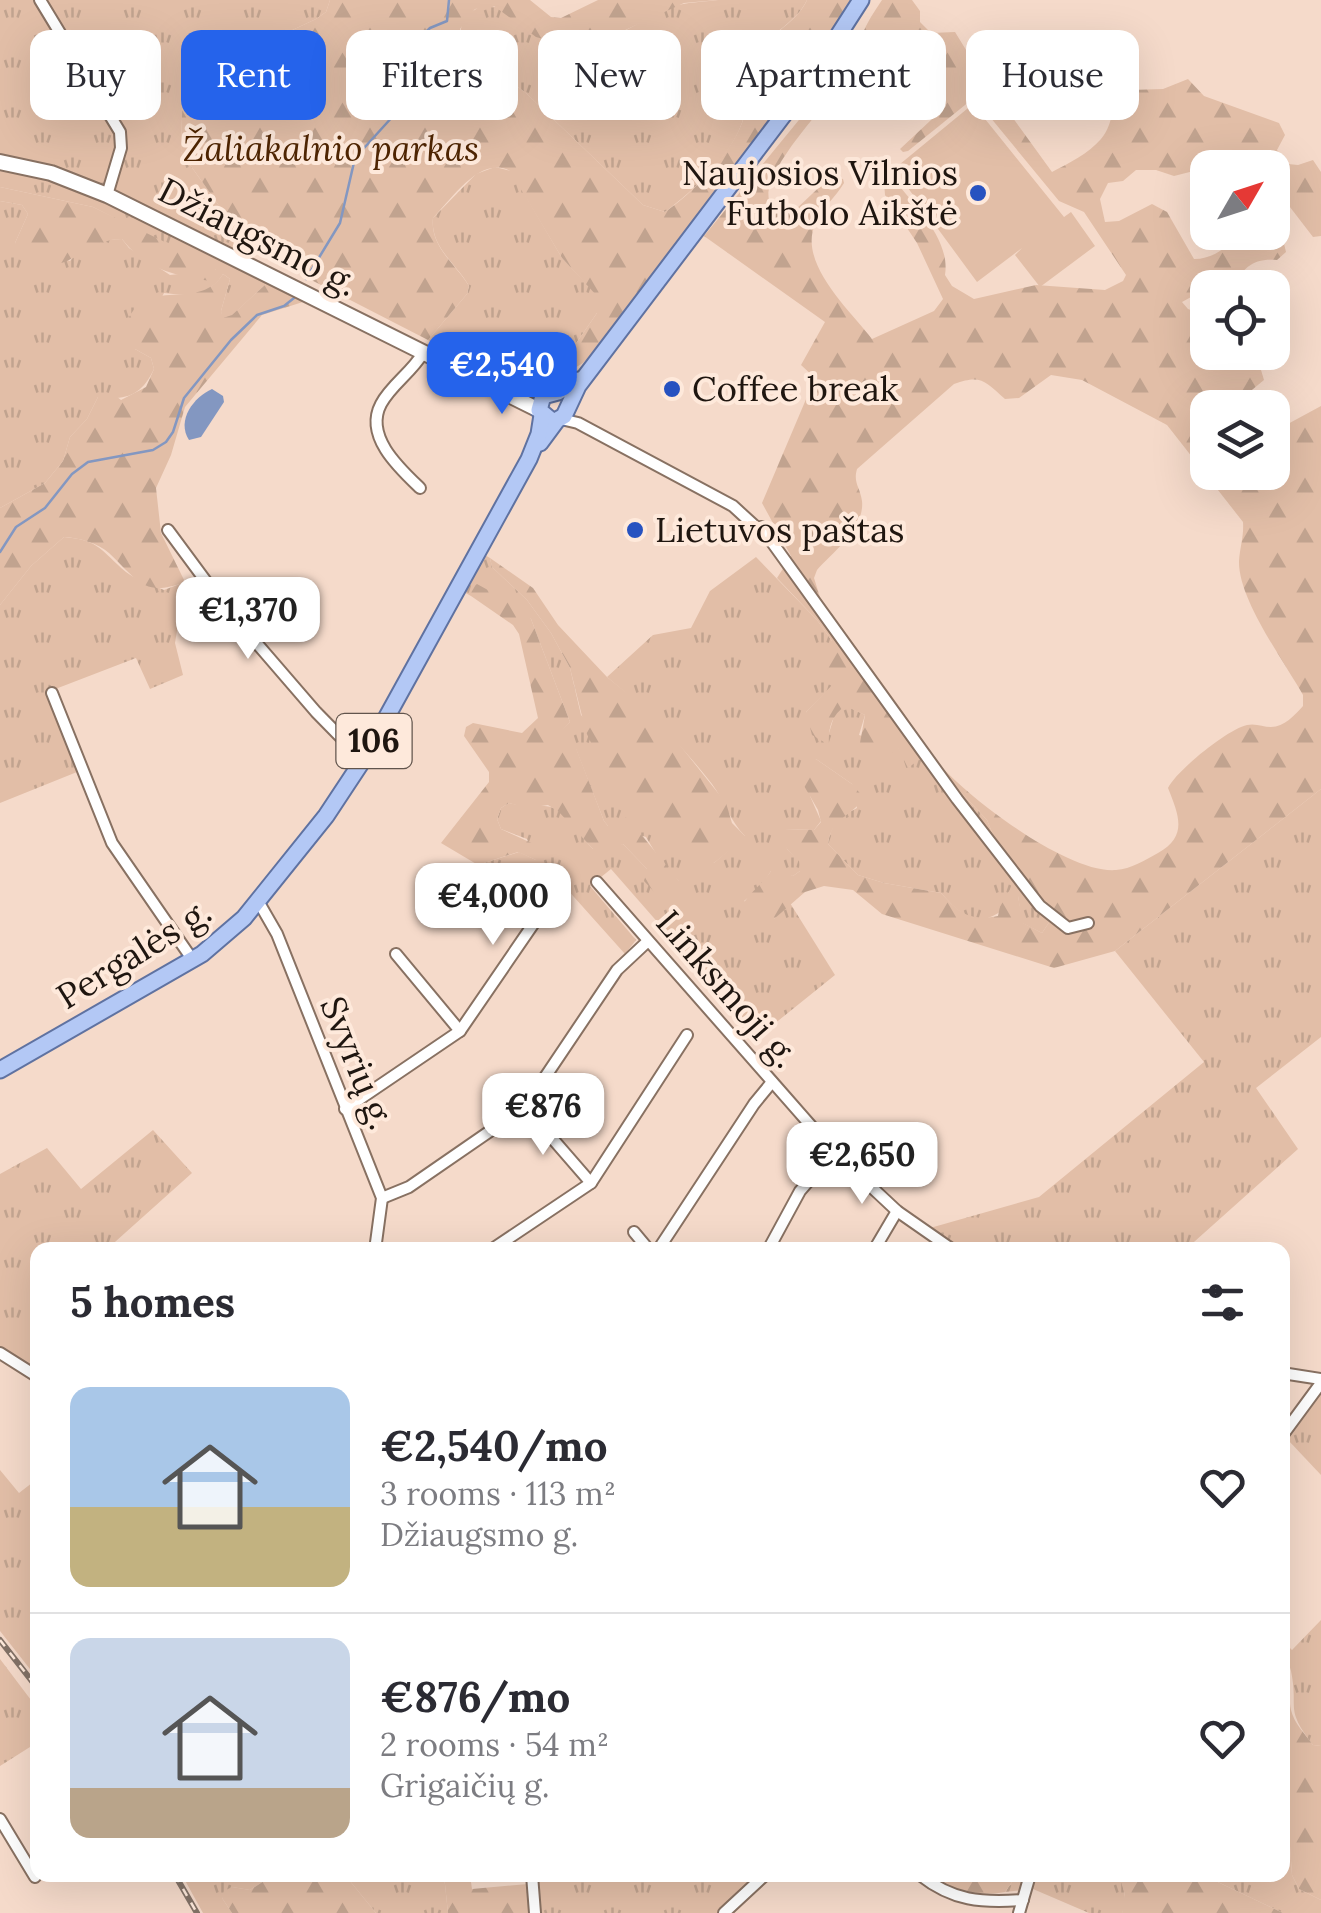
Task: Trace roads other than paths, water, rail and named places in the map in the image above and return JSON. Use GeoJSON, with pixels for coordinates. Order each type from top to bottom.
{"type":"FeatureCollection","features":[{"type":"Feature","properties":{"kind":"main road","name":"Pergalės g."},"geometry":{"type":"LineString","coordinates":[[0,1070],[192,959],[233,930],[258,901],[326,816],[364,760],[529,459],[539,434],[808,84],[860,0]]}},
{"type":"Feature","properties":{"kind":"street"},"geometry":{"type":"LineString","coordinates":[[40,0],[120,132],[121,148],[108,195]]}},
{"type":"Feature","properties":{"kind":"street","name":"Džiaugsmo g."},"geometry":{"type":"LineString","coordinates":[[0,162],[51,173],[108,195],[423,354],[557,410]]}},
{"type":"Feature","properties":{"kind":"street"},"geometry":{"type":"LineString","coordinates":[[420,488],[391,456],[377,426],[382,403],[423,354]]}},
{"type":"Feature","properties":{"kind":"street"},"geometry":{"type":"LineString","coordinates":[[557,410],[733,506],[757,528],[761,527],[1040,906],[1068,928],[1088,923]]}},
{"type":"Feature","properties":{"kind":"street"},"geometry":{"type":"LineString","coordinates":[[168,530],[222,603],[316,712],[364,760]]}},
{"type":"Feature","properties":{"kind":"street"},"geometry":{"type":"LineString","coordinates":[[52,693],[112,842],[192,959]]}},
{"type":"Feature","properties":{"kind":"street","name":"Linksmoji g."},"geometry":{"type":"LineString","coordinates":[[597,882],[834,1152],[898,1211],[941,1242]]}},
{"type":"Feature","properties":{"kind":"street"},"geometry":{"type":"LineString","coordinates":[[343,1104],[460,1031],[558,888]]}},
{"type":"Feature","properties":{"kind":"street","name":"Svyrių g."},"geometry":{"type":"LineString","coordinates":[[258,901],[277,934],[382,1198]]}},
{"type":"Feature","properties":{"kind":"street"},"geometry":{"type":"LineString","coordinates":[[376,1242],[382,1198],[409,1187],[525,1106],[617,970],[648,941]]}},
{"type":"Feature","properties":{"kind":"street"},"geometry":{"type":"LineString","coordinates":[[396,954],[460,1031]]}},
{"type":"Feature","properties":{"kind":"street"},"geometry":{"type":"LineString","coordinates":[[504,1242],[591,1183],[687,1035]]}},
{"type":"Feature","properties":{"kind":"street"},"geometry":{"type":"LineString","coordinates":[[663,1242],[772,1082]]}},
{"type":"Feature","properties":{"kind":"street"},"geometry":{"type":"LineString","coordinates":[[525,1106],[591,1183]]}},
{"type":"Feature","properties":{"kind":"street"},"geometry":{"type":"LineString","coordinates":[[772,1242],[800,1191],[834,1152]]}},
{"type":"Feature","properties":{"kind":"street"},"geometry":{"type":"LineString","coordinates":[[879,1242],[898,1211]]}},
{"type":"Feature","properties":{"kind":"street"},"geometry":{"type":"LineString","coordinates":[[634,1232],[642,1242]]}},
{"type":"Feature","properties":{"kind":"street"},"geometry":{"type":"LineString","coordinates":[[0,1353],[30,1372]]}},
{"type":"Feature","properties":{"kind":"street"},"geometry":{"type":"LineString","coordinates":[[1290,1375],[1321,1381],[1290,1425]]}},
{"type":"Feature","properties":{"kind":"street"},"geometry":{"type":"LineString","coordinates":[[0,1819],[30,1871]]}},
{"type":"Feature","properties":{"kind":"street"},"geometry":{"type":"LineString","coordinates":[[533,1882],[535,1913]]}},
{"type":"Feature","properties":{"kind":"street"},"geometry":{"type":"LineString","coordinates":[[724,1913],[757,1882]]}},
{"type":"Feature","properties":{"kind":"street"},"geometry":{"type":"LineString","coordinates":[[929,1882],[944,1894],[978,1900],[1023,1900]]}},
{"type":"Feature","properties":{"kind":"street"},"geometry":{"type":"LineString","coordinates":[[1019,1913],[1028,1882]]}},
{"type":"Feature","properties":{"kind":"water"},"geometry":{"type":"Polygon","coordinates":[[[212,389],[223,396],[224,402],[201,437],[189,440],[185,425],[189,410],[212,389]]]}},
{"type":"Feature","properties":{"kind":"waterway"},"geometry":{"type":"LineString","coordinates":[[306,279],[340,223],[355,158],[414,93],[420,81],[417,41],[430,28],[447,21],[449,0]]}},
{"type":"Feature","properties":{"kind":"waterway"},"geometry":{"type":"LineString","coordinates":[[0,552],[16,527],[45,508],[72,474],[88,462],[153,450],[166,442],[184,398],[231,340],[257,315],[284,306],[294,298]]}},
{"type":"Feature","properties":{"kind":"railway"},"geometry":{"type":"LineString","coordinates":[[0,1640],[30,1679]]}},
{"type":"Feature","properties":{"kind":"railway"},"geometry":{"type":"LineString","coordinates":[[179,1882],[197,1913]]}},
{"type":"Feature","properties":{"kind":"place","name":"Naujosios Vilnios Futbolo Aikštė"},"geometry":{"type":"Point","coordinates":[978,193]}},
{"type":"Feature","properties":{"kind":"place","name":"Coffee break"},"geometry":{"type":"Point","coordinates":[672,389]}},
{"type":"Feature","properties":{"kind":"place","name":"Lietuvos paštas"},"geometry":{"type":"Point","coordinates":[635,530]}},
{"type":"Feature","properties":{"kind":"park label","name":"Žaliakalnio parkas"},"geometry":{"type":"Point","coordinates":[331,149]}}]}
